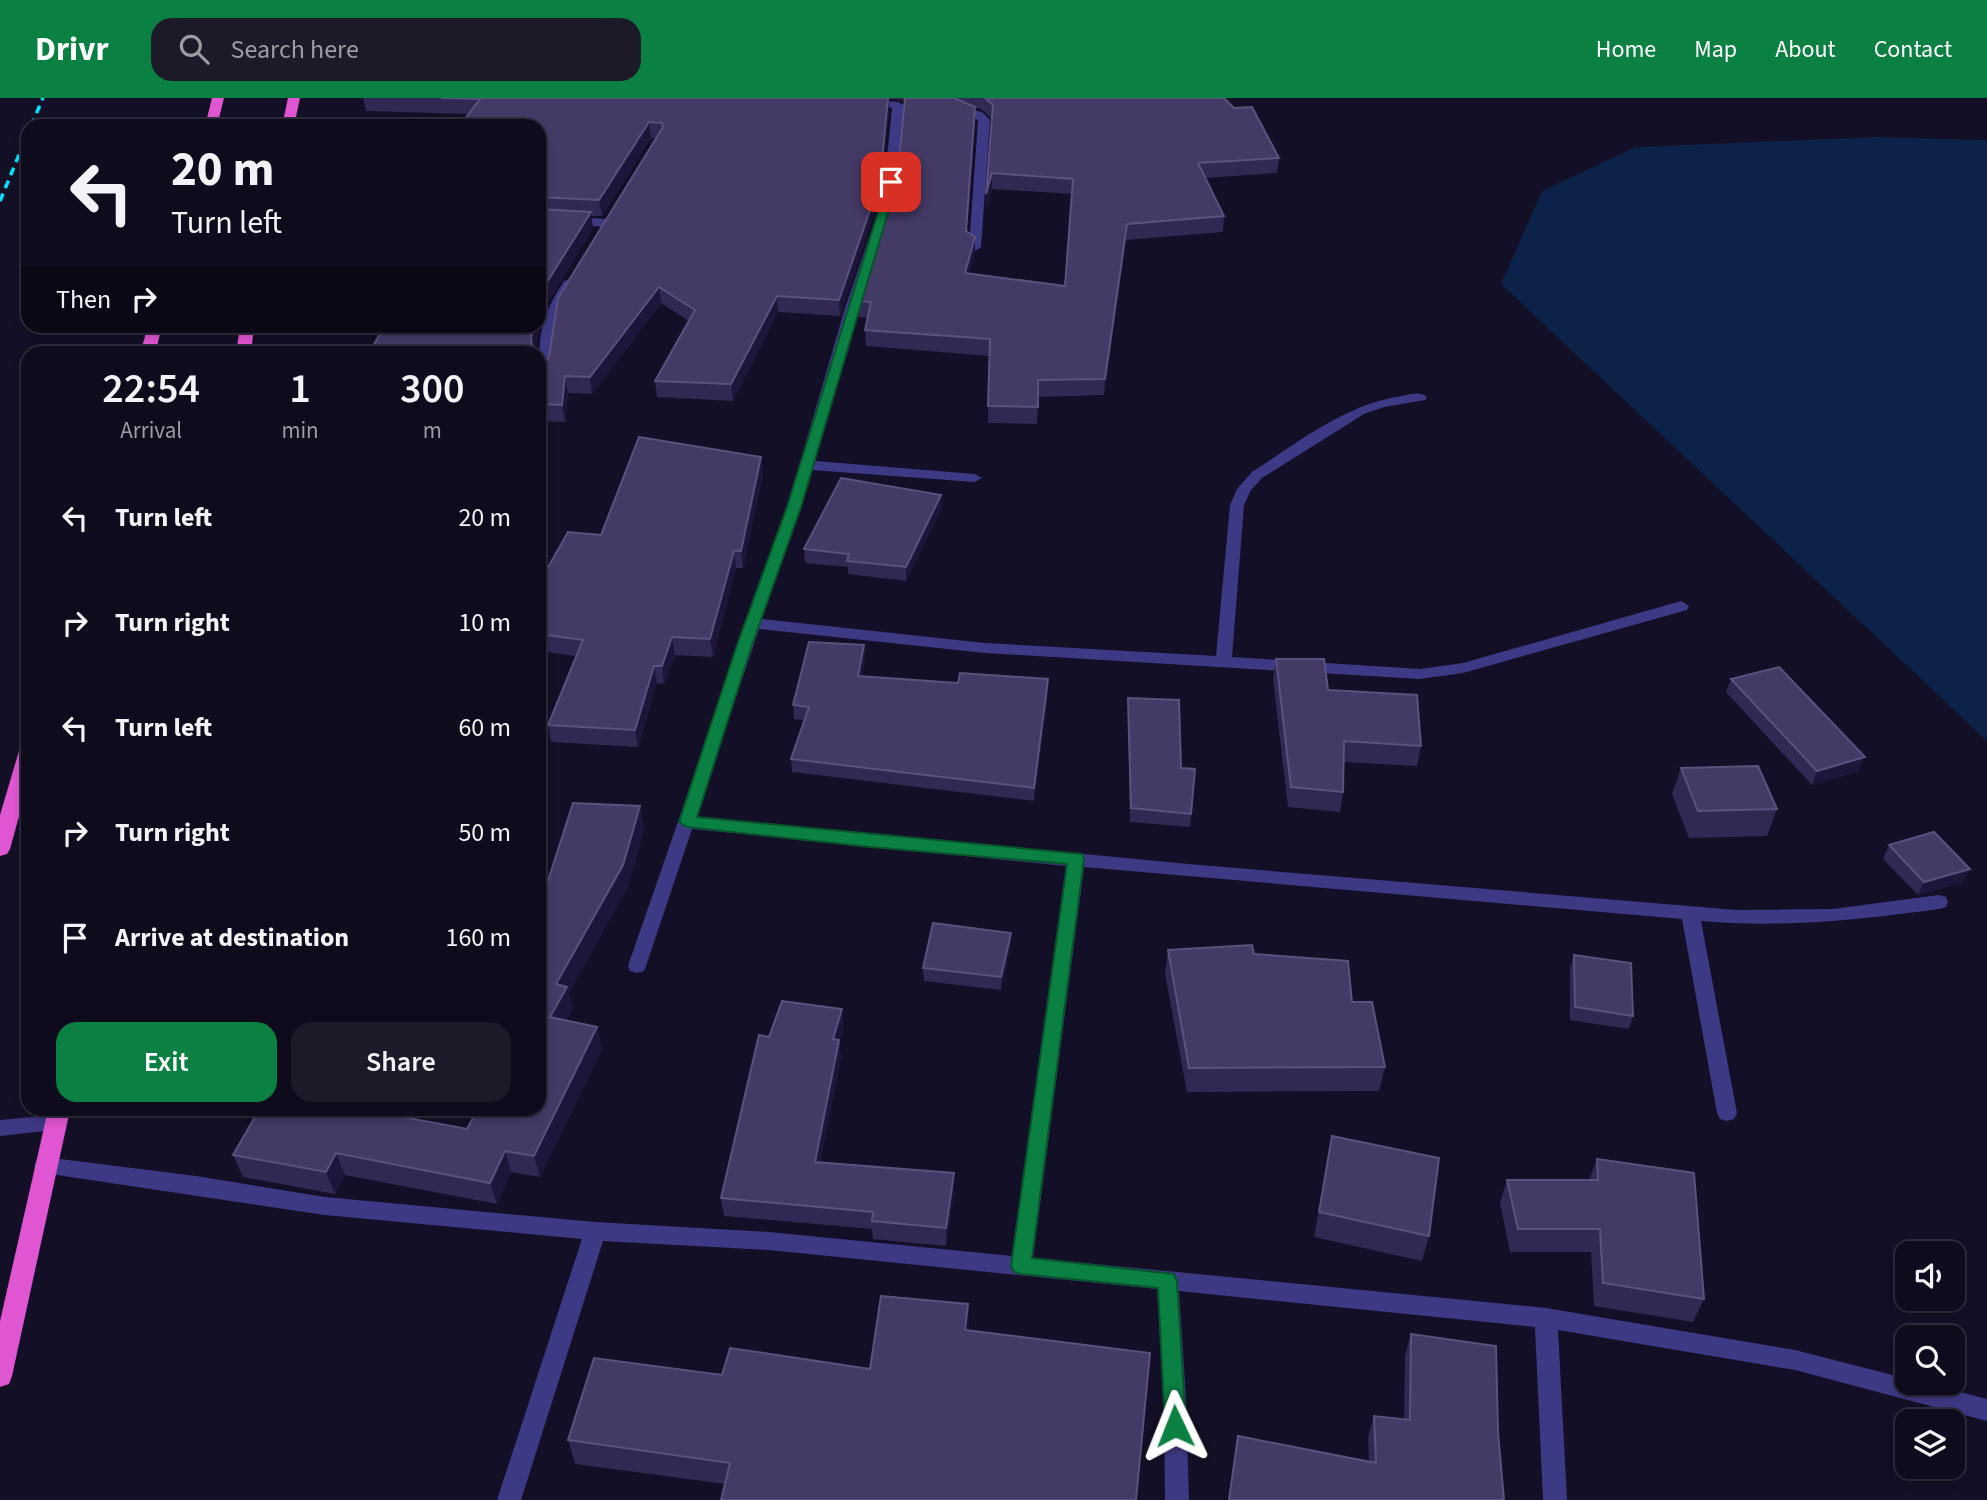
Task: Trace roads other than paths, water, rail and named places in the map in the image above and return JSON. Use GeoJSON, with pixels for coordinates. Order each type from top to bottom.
{"type":"FeatureCollection","features":[{"type":"Feature","properties":{"kind":"highway"},"geometry":{"type":"LineString","coordinates":[[213,119],[218,98]]}},
{"type":"Feature","properties":{"kind":"highway"},"geometry":{"type":"LineString","coordinates":[[290,119],[294,98]]}},
{"type":"Feature","properties":{"kind":"highway"},"geometry":{"type":"LineString","coordinates":[[0,849],[21,776]]}},
{"type":"Feature","properties":{"kind":"highway"},"geometry":{"type":"LineString","coordinates":[[0,1376],[57,1116]]}},
{"type":"Feature","properties":{"kind":"street"},"geometry":{"type":"LineString","coordinates":[[637,966],[806,465],[852,308],[889,197],[904,106],[854,101]]}},
{"type":"Feature","properties":{"kind":"street"},"geometry":{"type":"LineString","coordinates":[[937,108],[964,109],[978,114],[984,120],[975,247]]}},
{"type":"Feature","properties":{"kind":"street"},"geometry":{"type":"LineString","coordinates":[[546,219],[606,223]]}},
{"type":"Feature","properties":{"kind":"street"},"geometry":{"type":"LineString","coordinates":[[546,329],[551,313],[579,268]]}},
{"type":"Feature","properties":{"kind":"street"},"geometry":{"type":"LineString","coordinates":[[1224,660],[1237,505],[1244,489],[1257,475],[1359,411],[1381,403],[1420,397]]}},
{"type":"Feature","properties":{"kind":"street"},"geometry":{"type":"LineString","coordinates":[[806,465],[975,478]]}},
{"type":"Feature","properties":{"kind":"street"},"geometry":{"type":"LineString","coordinates":[[753,623],[985,648],[1437,673],[1681,606]]}},
{"type":"Feature","properties":{"kind":"street"},"geometry":{"type":"LineString","coordinates":[[687,822],[1201,873],[1736,917],[1833,916],[1939,902]]}},
{"type":"Feature","properties":{"kind":"street"},"geometry":{"type":"LineString","coordinates":[[1021,1266],[1076,859]]}},
{"type":"Feature","properties":{"kind":"street"},"geometry":{"type":"LineString","coordinates":[[1690,913],[1727,1112]]}},
{"type":"Feature","properties":{"kind":"street"},"geometry":{"type":"LineString","coordinates":[[0,1128],[57,1116]]}},
{"type":"Feature","properties":{"kind":"street"},"geometry":{"type":"LineString","coordinates":[[44,1166],[196,1185],[325,1206],[595,1231],[769,1241],[1546,1318],[1795,1360],[1987,1410]]}},
{"type":"Feature","properties":{"kind":"street"},"geometry":{"type":"LineString","coordinates":[[509,1500],[595,1231]]}},
{"type":"Feature","properties":{"kind":"street"},"geometry":{"type":"LineString","coordinates":[[1167,1281],[1175,1399],[1177,1500]]}},
{"type":"Feature","properties":{"kind":"street"},"geometry":{"type":"LineString","coordinates":[[1546,1318],[1555,1500]]}},
{"type":"Feature","properties":{"kind":"water"},"geometry":{"type":"Polygon","coordinates":[[[1876,137],[1987,140],[1987,741],[1501,284],[1542,191],[1636,147],[1876,137]]]}},
{"type":"Feature","properties":{"kind":"railway"},"geometry":{"type":"LineString","coordinates":[[34,119],[43,98]]}},
{"type":"Feature","properties":{"kind":"railway"},"geometry":{"type":"LineString","coordinates":[[0,201],[21,150]]}}]}
